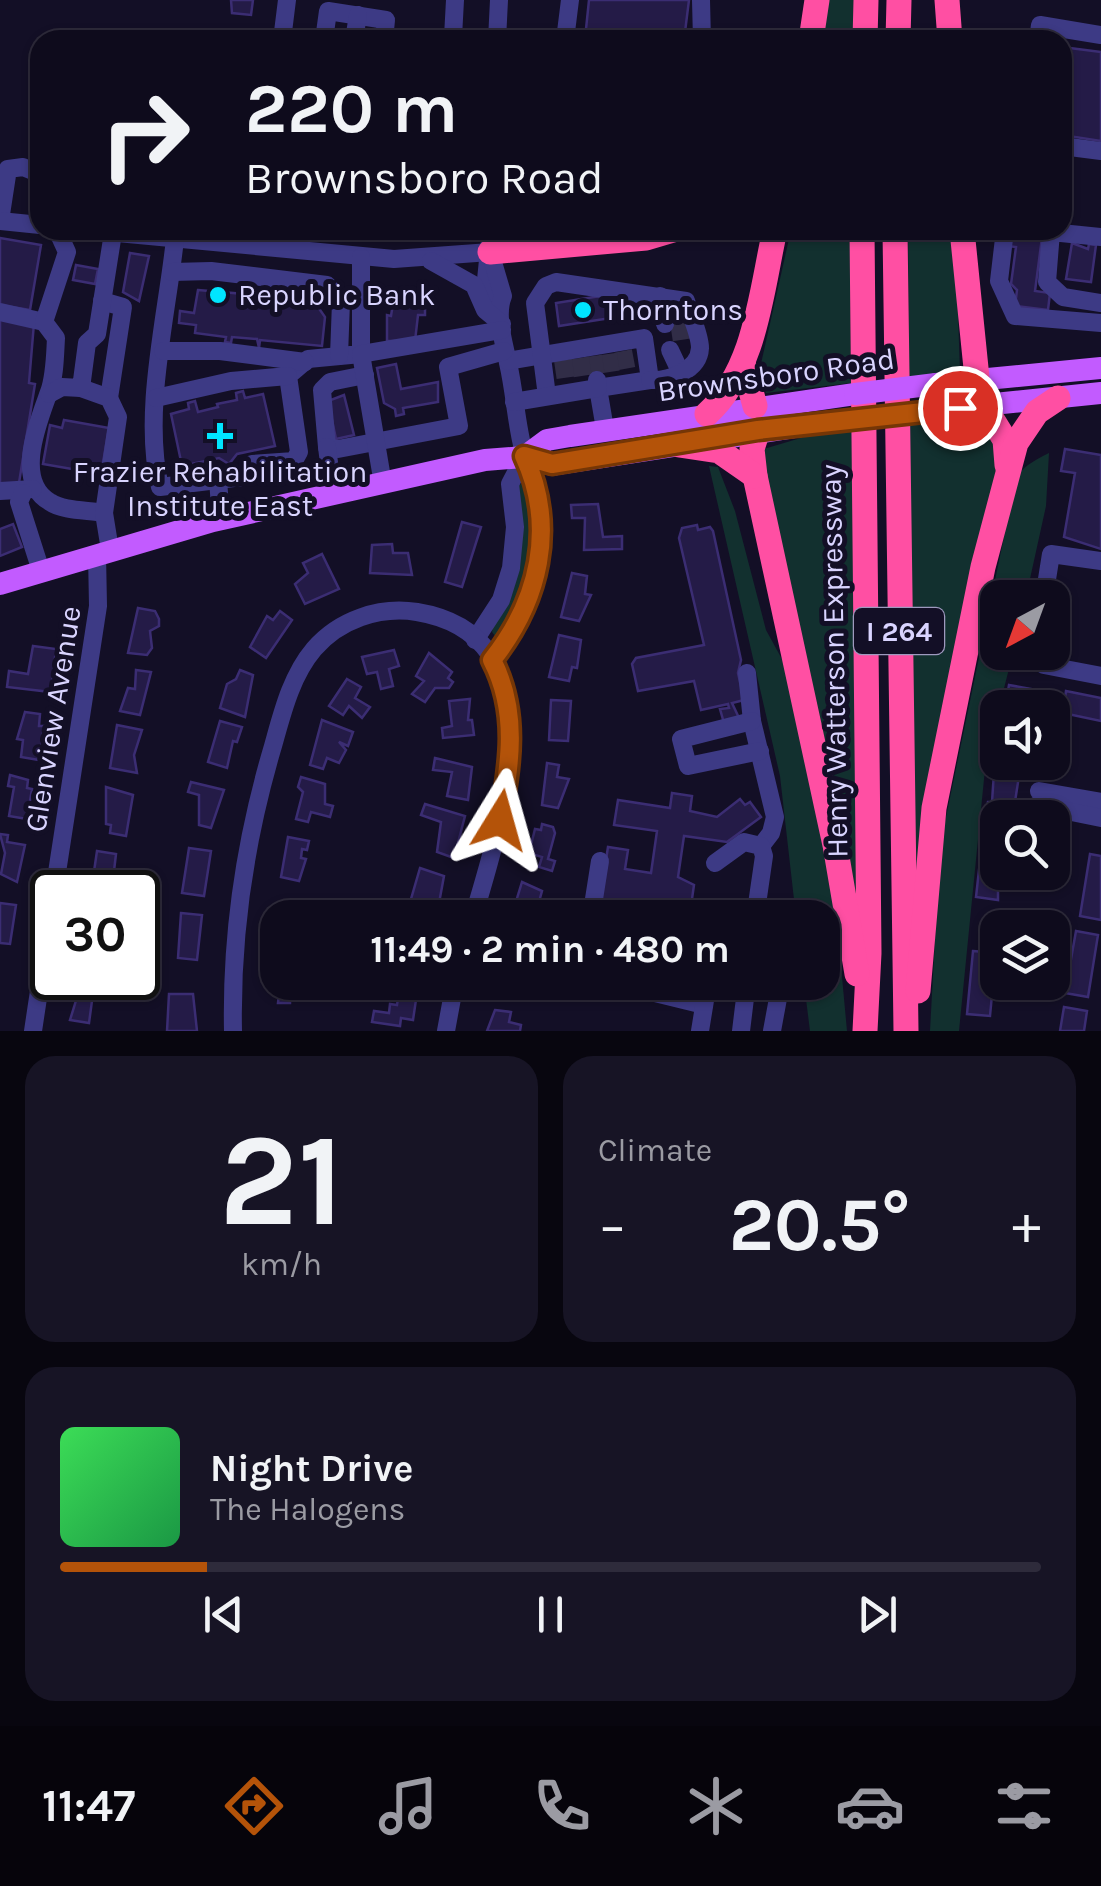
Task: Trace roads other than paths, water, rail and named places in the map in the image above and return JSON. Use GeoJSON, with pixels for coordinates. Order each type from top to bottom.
{"type":"FeatureCollection","features":[{"type":"Feature","properties":{"kind":"highway"},"geometry":{"type":"LineString","coordinates":[[812,30],[817,0]]}},
{"type":"Feature","properties":{"kind":"highway"},"geometry":{"type":"LineString","coordinates":[[865,30],[866,0]]}},
{"type":"Feature","properties":{"kind":"highway"},"geometry":{"type":"LineString","coordinates":[[898,30],[899,0]]}},
{"type":"Feature","properties":{"kind":"highway"},"geometry":{"type":"LineString","coordinates":[[947,0],[949,30]]}},
{"type":"Feature","properties":{"kind":"highway"},"geometry":{"type":"LineString","coordinates":[[491,241],[543,240]]}},
{"type":"Feature","properties":{"kind":"highway"},"geometry":{"type":"LineString","coordinates":[[707,414],[724,398],[744,366],[773,240]]}},
{"type":"Feature","properties":{"kind":"highway","name":"Henry Watterson Expressway"},"geometry":{"type":"LineString","coordinates":[[862,240],[870,952],[865,1025]]}},
{"type":"Feature","properties":{"kind":"highway","name":"I 264"},"geometry":{"type":"LineString","coordinates":[[895,240],[906,1031]]}},
{"type":"Feature","properties":{"kind":"highway"},"geometry":{"type":"LineString","coordinates":[[963,240],[977,378]]}},
{"type":"Feature","properties":{"kind":"highway"},"geometry":{"type":"LineString","coordinates":[[744,366],[757,418],[752,449],[756,476],[835,844],[865,1025]]}},
{"type":"Feature","properties":{"kind":"highway"},"geometry":{"type":"LineString","coordinates":[[914,1031],[940,773],[1008,470],[1026,424],[1058,398]]}},
{"type":"Feature","properties":{"kind":"highway"},"geometry":{"type":"LineString","coordinates":[[984,406],[995,418],[1005,440],[1008,470]]}},
{"type":"Feature","properties":{"kind":"highway"},"geometry":{"type":"LineString","coordinates":[[679,445],[719,451],[756,476]]}},
{"type":"Feature","properties":{"kind":"main road","name":"Brownsboro Road"},"geometry":{"type":"LineString","coordinates":[[524,456],[552,464],[679,445],[826,397],[977,378],[1101,368]]}},
{"type":"Feature","properties":{"kind":"main road"},"geometry":{"type":"LineString","coordinates":[[977,378],[984,406]]}},
{"type":"Feature","properties":{"kind":"main road","name":"Brownsboro Road"},"geometry":{"type":"LineString","coordinates":[[524,456],[547,440],[707,414],[826,422],[1101,393]]}},
{"type":"Feature","properties":{"kind":"main road"},"geometry":{"type":"LineString","coordinates":[[0,584],[221,520],[485,460],[524,456]]}},
{"type":"Feature","properties":{"kind":"street"},"geometry":{"type":"LineString","coordinates":[[284,30],[288,0]]}},
{"type":"Feature","properties":{"kind":"street"},"geometry":{"type":"LineString","coordinates":[[455,0],[458,30]]}},
{"type":"Feature","properties":{"kind":"street"},"geometry":{"type":"LineString","coordinates":[[498,30],[499,0]]}},
{"type":"Feature","properties":{"kind":"street"},"geometry":{"type":"LineString","coordinates":[[566,30],[570,0]]}},
{"type":"Feature","properties":{"kind":"street"},"geometry":{"type":"LineString","coordinates":[[701,0],[702,30]]}},
{"type":"Feature","properties":{"kind":"street"},"geometry":{"type":"LineString","coordinates":[[325,30],[328,11],[386,20],[385,30]]}},
{"type":"Feature","properties":{"kind":"street"},"geometry":{"type":"LineString","coordinates":[[356,30],[358,15]]}},
{"type":"Feature","properties":{"kind":"street"},"geometry":{"type":"LineString","coordinates":[[1039,30],[1040,25],[1070,30]]}},
{"type":"Feature","properties":{"kind":"street"},"geometry":{"type":"LineString","coordinates":[[1072,30],[1101,35]]}},
{"type":"Feature","properties":{"kind":"street"},"geometry":{"type":"LineString","coordinates":[[1072,147],[1101,151]]}},
{"type":"Feature","properties":{"kind":"street"},"geometry":{"type":"LineString","coordinates":[[30,170],[8,169],[0,222],[30,225]]}},
{"type":"Feature","properties":{"kind":"street"},"geometry":{"type":"LineString","coordinates":[[1072,235],[1101,238]]}},
{"type":"Feature","properties":{"kind":"street"},"geometry":{"type":"LineString","coordinates":[[44,322],[64,262],[64,240]]}},
{"type":"Feature","properties":{"kind":"street"},"geometry":{"type":"LineString","coordinates":[[80,388],[87,343],[97,334],[111,240]]}},
{"type":"Feature","properties":{"kind":"street"},"geometry":{"type":"LineString","coordinates":[[175,240],[152,457],[160,488],[242,477],[252,464],[294,461],[298,452],[288,376]]}},
{"type":"Feature","properties":{"kind":"street"},"geometry":{"type":"LineString","coordinates":[[264,240],[361,257],[428,259],[491,241],[504,296],[501,320],[524,456],[536,481],[539,563],[524,615],[484,650]]}},
{"type":"Feature","properties":{"kind":"street"},"geometry":{"type":"LineString","coordinates":[[1004,240],[998,281],[1015,316],[1101,324]]}},
{"type":"Feature","properties":{"kind":"street"},"geometry":{"type":"LineString","coordinates":[[1050,240],[1046,282],[1063,296],[1101,303]]}},
{"type":"Feature","properties":{"kind":"street"},"geometry":{"type":"LineString","coordinates":[[361,257],[361,354],[383,484]]}},
{"type":"Feature","properties":{"kind":"street"},"geometry":{"type":"LineString","coordinates":[[428,259],[474,285],[485,310],[501,320]]}},
{"type":"Feature","properties":{"kind":"street"},"geometry":{"type":"LineString","coordinates":[[172,272],[211,272],[327,285],[341,302],[339,356]]}},
{"type":"Feature","properties":{"kind":"street"},"geometry":{"type":"LineString","coordinates":[[514,402],[548,396],[598,382],[650,380],[700,348],[686,301],[556,282],[546,286],[535,303],[548,396]]}},
{"type":"Feature","properties":{"kind":"street"},"geometry":{"type":"LineString","coordinates":[[667,297],[672,323]]}},
{"type":"Feature","properties":{"kind":"street","name":"Glenview Avenue"},"geometry":{"type":"LineString","coordinates":[[57,870],[98,606],[104,513],[118,417],[109,398],[123,307],[102,300]]}},
{"type":"Feature","properties":{"kind":"street"},"geometry":{"type":"LineString","coordinates":[[0,312],[44,322],[56,338],[49,394],[39,415],[20,496],[42,570]]}},
{"type":"Feature","properties":{"kind":"street"},"geometry":{"type":"LineString","coordinates":[[163,351],[220,351],[306,362],[361,354],[501,320]]}},
{"type":"Feature","properties":{"kind":"street"},"geometry":{"type":"LineString","coordinates":[[327,447],[338,450],[376,439],[459,426],[448,367],[506,356],[592,352],[644,338],[650,380]]}},
{"type":"Feature","properties":{"kind":"street"},"geometry":{"type":"LineString","coordinates":[[156,398],[231,380],[288,376],[306,362]]}},
{"type":"Feature","properties":{"kind":"street"},"geometry":{"type":"LineString","coordinates":[[333,494],[322,390],[330,382],[365,375]]}},
{"type":"Feature","properties":{"kind":"street"},"geometry":{"type":"LineString","coordinates":[[598,382],[605,429]]}},
{"type":"Feature","properties":{"kind":"street"},"geometry":{"type":"LineString","coordinates":[[49,394],[62,387],[80,388],[109,398]]}},
{"type":"Feature","properties":{"kind":"street"},"geometry":{"type":"LineString","coordinates":[[484,650],[511,568],[514,527],[510,484],[524,456]]}},
{"type":"Feature","properties":{"kind":"street"},"geometry":{"type":"LineString","coordinates":[[242,477],[251,513]]}},
{"type":"Feature","properties":{"kind":"street"},"geometry":{"type":"LineString","coordinates":[[218,480],[221,520]]}},
{"type":"Feature","properties":{"kind":"street"},"geometry":{"type":"LineString","coordinates":[[0,492],[104,513]]}},
{"type":"Feature","properties":{"kind":"street"},"geometry":{"type":"LineString","coordinates":[[1047,580],[1051,554],[1101,561]]}},
{"type":"Feature","properties":{"kind":"street"},"geometry":{"type":"LineString","coordinates":[[233,1031],[234,945],[248,844],[281,719],[308,658],[349,622],[392,611],[424,614],[484,650],[506,691],[511,738],[500,820],[478,900]]}},
{"type":"Feature","properties":{"kind":"street"},"geometry":{"type":"LineString","coordinates":[[1070,670],[1101,676]]}},
{"type":"Feature","properties":{"kind":"street"},"geometry":{"type":"LineString","coordinates":[[747,673],[752,721],[775,816],[771,833],[761,846]]}},
{"type":"Feature","properties":{"kind":"street"},"geometry":{"type":"LineString","coordinates":[[752,721],[681,738],[688,766],[760,751]]}},
{"type":"Feature","properties":{"kind":"street"},"geometry":{"type":"LineString","coordinates":[[1101,802],[1038,798],[1101,818]]}},
{"type":"Feature","properties":{"kind":"street"},"geometry":{"type":"LineString","coordinates":[[716,863],[744,842],[761,846]]}},
{"type":"Feature","properties":{"kind":"street"},"geometry":{"type":"LineString","coordinates":[[758,900],[764,856],[761,846]]}},
{"type":"Feature","properties":{"kind":"street"},"geometry":{"type":"LineString","coordinates":[[594,900],[600,862]]}},
{"type":"Feature","properties":{"kind":"street"},"geometry":{"type":"LineString","coordinates":[[33,1031],[38,1000]]}},
{"type":"Feature","properties":{"kind":"street"},"geometry":{"type":"LineString","coordinates":[[446,1031],[452,1000]]}},
{"type":"Feature","properties":{"kind":"street"},"geometry":{"type":"LineString","coordinates":[[687,1000],[704,1004]]}},
{"type":"Feature","properties":{"kind":"street"},"geometry":{"type":"LineString","coordinates":[[700,1031],[705,1000]]}},
{"type":"Feature","properties":{"kind":"street"},"geometry":{"type":"LineString","coordinates":[[741,1031],[744,1000]]}},
{"type":"Feature","properties":{"kind":"street"},"geometry":{"type":"LineString","coordinates":[[772,1031],[778,1000]]}},
{"type":"Feature","properties":{"kind":"tunnel"},"geometry":{"type":"LineString","coordinates":[[679,322],[683,348]]}},
{"type":"Feature","properties":{"kind":"tunnel"},"geometry":{"type":"LineString","coordinates":[[623,351],[627,372]]}},
{"type":"Feature","properties":{"kind":"tunnel"},"geometry":{"type":"LineString","coordinates":[[608,354],[611,374]]}},
{"type":"Feature","properties":{"kind":"tunnel"},"geometry":{"type":"LineString","coordinates":[[593,356],[596,377]]}},
{"type":"Feature","properties":{"kind":"tunnel"},"geometry":{"type":"LineString","coordinates":[[580,358],[583,378]]}},
{"type":"Feature","properties":{"kind":"tunnel"},"geometry":{"type":"LineString","coordinates":[[563,360],[566,381]]}},
{"type":"Feature","properties":{"kind":"place","name":"Republic Bank"},"geometry":{"type":"Point","coordinates":[218,295]}},
{"type":"Feature","properties":{"kind":"place","name":"Thorntons"},"geometry":{"type":"Point","coordinates":[583,310]}},
{"type":"Feature","properties":{"kind":"place","name":"Frazier Rehabilitation Institute East"},"geometry":{"type":"Point","coordinates":[220,436]}}]}
